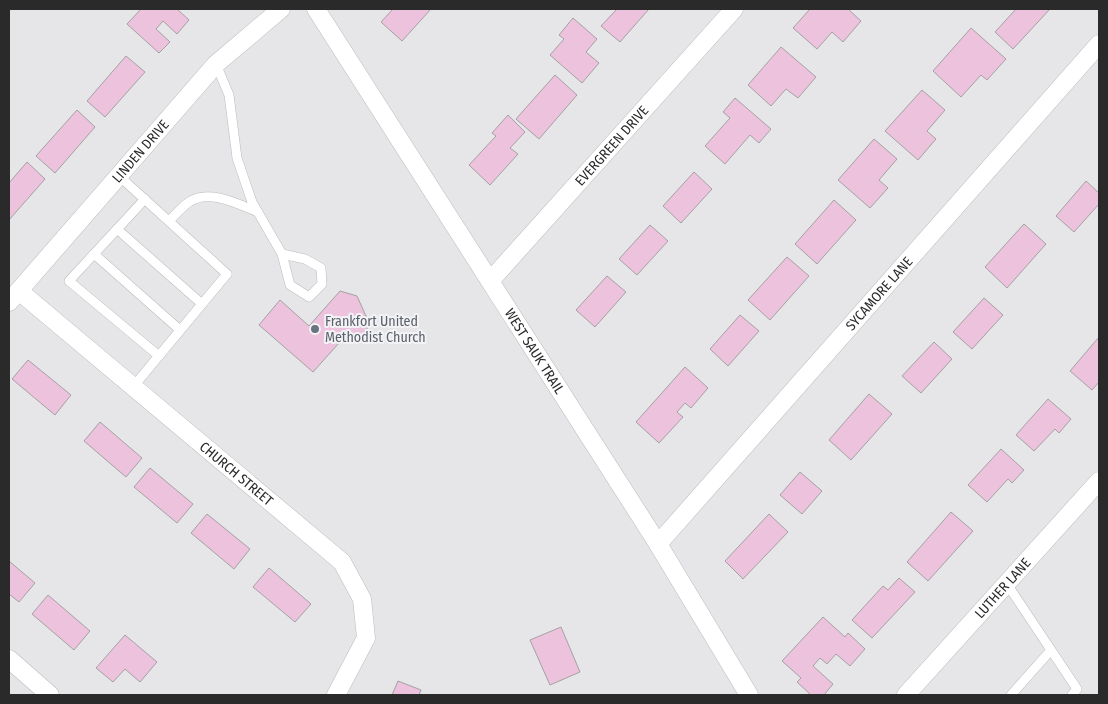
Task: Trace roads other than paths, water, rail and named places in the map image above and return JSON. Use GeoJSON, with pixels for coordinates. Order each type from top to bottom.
{"type":"FeatureCollection","features":[{"type":"Feature","properties":{"kind":"street","name":"LINDEN DRIVE"},"geometry":{"type":"LineString","coordinates":[[14,297],[216,64],[281,9]]}},
{"type":"Feature","properties":{"kind":"street","name":"WEST SAUK TRAIL"},"geometry":{"type":"LineString","coordinates":[[316,9],[658,544],[749,695]]}},
{"type":"Feature","properties":{"kind":"street","name":"EVERGREEN DRIVE"},"geometry":{"type":"LineString","coordinates":[[490,281],[734,9]]}},
{"type":"Feature","properties":{"kind":"street","name":"SYCAMORE LANE"},"geometry":{"type":"LineString","coordinates":[[658,544],[1099,44]]}},
{"type":"Feature","properties":{"kind":"street","name":"CHURCH STREET"},"geometry":{"type":"LineString","coordinates":[[14,297],[133,387],[342,562],[362,599],[366,638],[336,695]]}},
{"type":"Feature","properties":{"kind":"street","name":"LUTHER LANE"},"geometry":{"type":"LineString","coordinates":[[906,695],[1099,481]]}},
{"type":"Feature","properties":{"kind":"street"},"geometry":{"type":"LineString","coordinates":[[9,659],[50,695]]}},
{"type":"Feature","properties":{"kind":"lane"},"geometry":{"type":"LineString","coordinates":[[216,64],[229,95],[237,158],[252,202],[282,254],[290,285],[308,297],[322,284],[321,268],[305,259],[282,254]]}},
{"type":"Feature","properties":{"kind":"lane"},"geometry":{"type":"LineString","coordinates":[[119,176],[227,274],[133,387]]}},
{"type":"Feature","properties":{"kind":"lane"},"geometry":{"type":"LineString","coordinates":[[169,221],[191,200],[208,197],[229,200],[258,212]]}},
{"type":"Feature","properties":{"kind":"lane"},"geometry":{"type":"LineString","coordinates":[[145,199],[69,281],[159,356]]}},
{"type":"Feature","properties":{"kind":"lane"},"geometry":{"type":"LineString","coordinates":[[117,229],[202,304]]}},
{"type":"Feature","properties":{"kind":"lane"},"geometry":{"type":"LineString","coordinates":[[94,254],[180,330]]}},
{"type":"Feature","properties":{"kind":"lane"},"geometry":{"type":"LineString","coordinates":[[1007,584],[1077,689],[1072,695]]}},
{"type":"Feature","properties":{"kind":"lane"},"geometry":{"type":"LineString","coordinates":[[1011,695],[1051,650]]}},
{"type":"Feature","properties":{"kind":"place","name":"Frankfort United Methodist Church"},"geometry":{"type":"Point","coordinates":[315,329]}}]}
